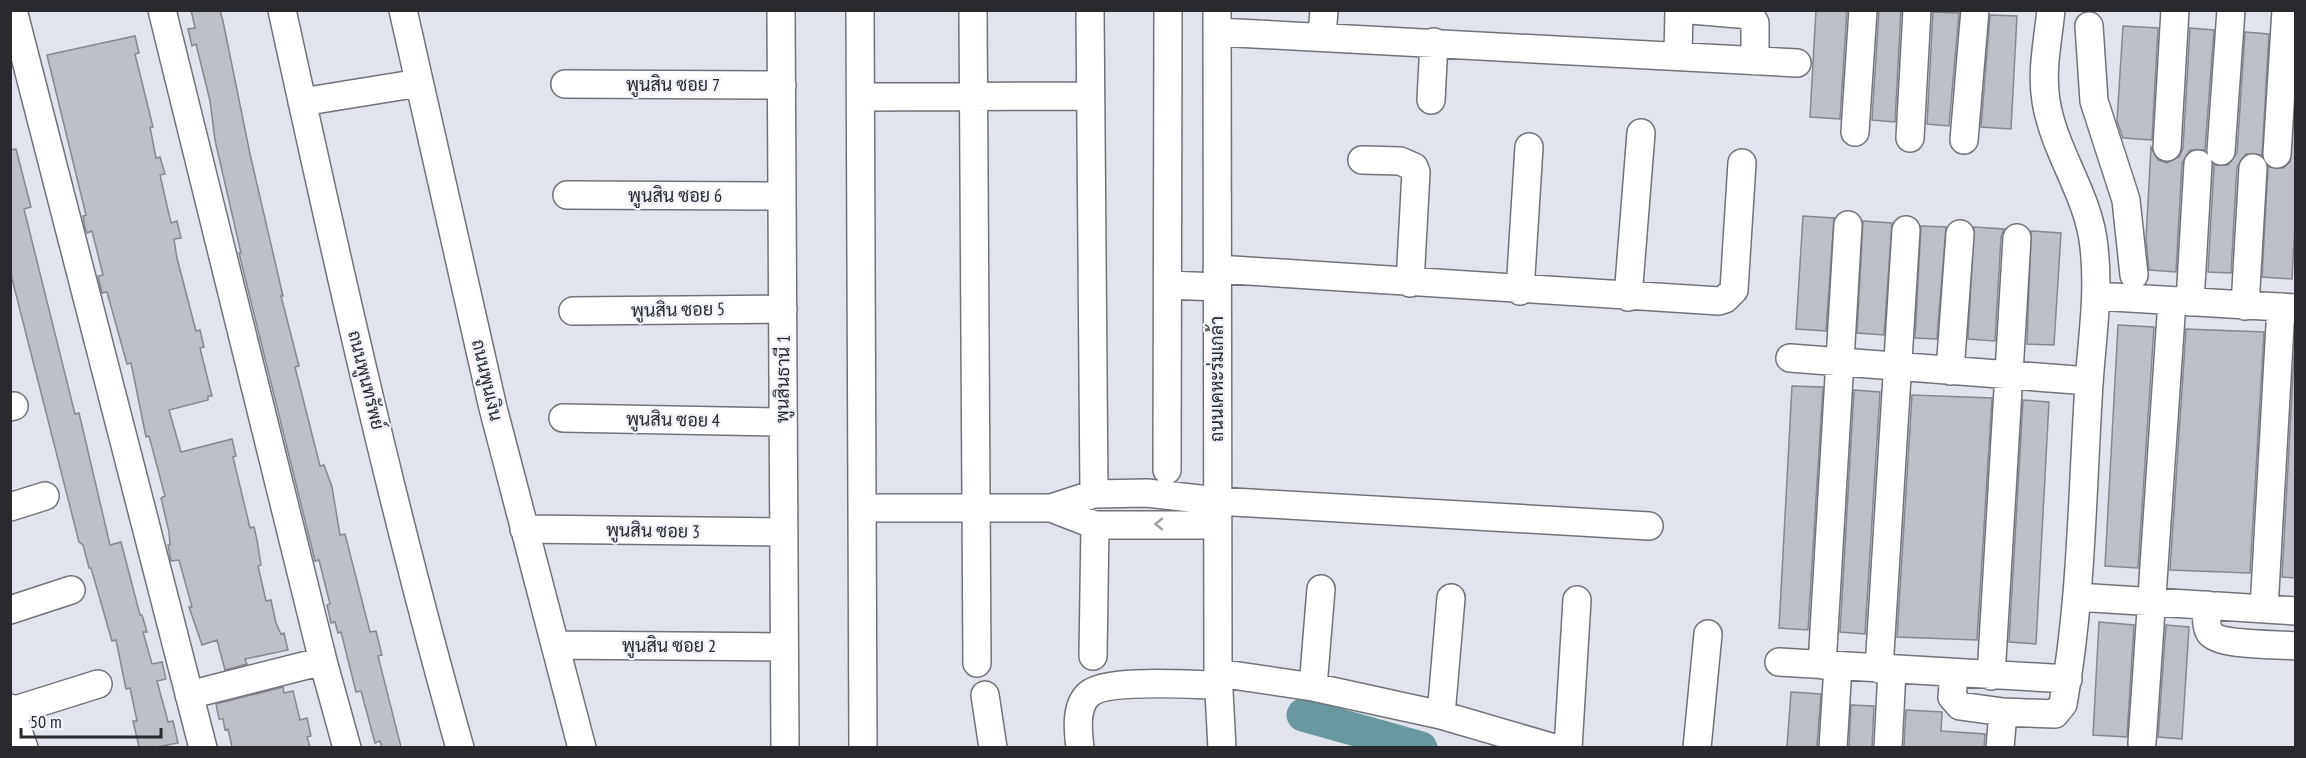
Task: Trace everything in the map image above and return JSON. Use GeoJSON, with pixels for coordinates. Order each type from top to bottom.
{"type":"FeatureCollection","features":[{"type":"Feature","properties":{"kind":"street"},"geometry":{"type":"LineString","coordinates":[[13,10],[203,747]]}},
{"type":"Feature","properties":{"kind":"street"},"geometry":{"type":"LineString","coordinates":[[162,10],[323,661],[347,747]]}},
{"type":"Feature","properties":{"kind":"street","name":"ถนนพูนทรัพย์"},"geometry":{"type":"LineString","coordinates":[[282,10],[337,262],[417,591],[460,747]]}},
{"type":"Feature","properties":{"kind":"street","name":"ถนนพูนเงิน"},"geometry":{"type":"LineString","coordinates":[[403,10],[493,408],[582,747]]}},
{"type":"Feature","properties":{"kind":"street","name":"พูนสินธานี 1"},"geometry":{"type":"LineString","coordinates":[[782,10],[785,747]]}},
{"type":"Feature","properties":{"kind":"street"},"geometry":{"type":"LineString","coordinates":[[860,10],[863,747]]}},
{"type":"Feature","properties":{"kind":"street"},"geometry":{"type":"LineString","coordinates":[[973,10],[977,663]]}},
{"type":"Feature","properties":{"kind":"street"},"geometry":{"type":"LineString","coordinates":[[1090,10],[1090,96],[1106,494],[1106,525],[1093,656]]}},
{"type":"Feature","properties":{"kind":"street"},"geometry":{"type":"LineString","coordinates":[[1167,471],[1168,10]]}},
{"type":"Feature","properties":{"kind":"street"},"geometry":{"type":"LineString","coordinates":[[1678,56],[1679,10]]}},
{"type":"Feature","properties":{"kind":"street"},"geometry":{"type":"LineString","coordinates":[[1691,10],[1750,15],[1755,22],[1755,60]]}},
{"type":"Feature","properties":{"kind":"street"},"geometry":{"type":"LineString","coordinates":[[1855,132],[1863,10]]}},
{"type":"Feature","properties":{"kind":"street"},"geometry":{"type":"LineString","coordinates":[[1910,138],[1917,10]]}},
{"type":"Feature","properties":{"kind":"street"},"geometry":{"type":"LineString","coordinates":[[1965,140],[1975,10]]}},
{"type":"Feature","properties":{"kind":"street"},"geometry":{"type":"LineString","coordinates":[[1954,674],[1952,697],[1956,704],[2003,712],[2055,714],[2063,704],[2068,679],[2077,597],[2096,296],[2094,247],[2089,216],[2052,123],[2046,101],[2044,78],[2051,10]]}},
{"type":"Feature","properties":{"kind":"street"},"geometry":{"type":"LineString","coordinates":[[2167,147],[2175,10]]}},
{"type":"Feature","properties":{"kind":"street"},"geometry":{"type":"LineString","coordinates":[[2142,743],[2152,602],[2181,302],[2209,158],[2231,10]]}},
{"type":"Feature","properties":{"kind":"street"},"geometry":{"type":"LineString","coordinates":[[2277,154],[2286,10]]}},
{"type":"Feature","properties":{"kind":"street"},"geometry":{"type":"LineString","coordinates":[[1218,21],[1323,23],[1434,42],[1797,63]]}},
{"type":"Feature","properties":{"kind":"street","name":"ถนนเคหะร่มเกล้า"},"geometry":{"type":"LineString","coordinates":[[1218,21],[1217,513],[1218,679],[1222,747]]}},
{"type":"Feature","properties":{"kind":"street"},"geometry":{"type":"LineString","coordinates":[[2089,26],[2094,102],[2126,200],[2134,275]]}},
{"type":"Feature","properties":{"kind":"street"},"geometry":{"type":"LineString","coordinates":[[1431,100],[1434,42]]}},
{"type":"Feature","properties":{"kind":"street"},"geometry":{"type":"LineString","coordinates":[[302,102],[419,82]]}},
{"type":"Feature","properties":{"kind":"street","name":"พูนสิน ซอย 7"},"geometry":{"type":"LineString","coordinates":[[565,84],[782,85]]}},
{"type":"Feature","properties":{"kind":"street"},"geometry":{"type":"LineString","coordinates":[[861,97],[1090,96]]}},
{"type":"Feature","properties":{"kind":"street"},"geometry":{"type":"LineString","coordinates":[[1628,297],[1641,133]]}},
{"type":"Feature","properties":{"kind":"street"},"geometry":{"type":"LineString","coordinates":[[1520,291],[1528,147]]}},
{"type":"Feature","properties":{"kind":"street"},"geometry":{"type":"LineString","coordinates":[[1362,159],[1400,161],[1414,167],[1416,172],[1410,283]]}},
{"type":"Feature","properties":{"kind":"street"},"geometry":{"type":"LineString","coordinates":[[1169,285],[1217,278],[1410,283],[1719,302],[1730,296],[1734,290],[1742,163]]}},
{"type":"Feature","properties":{"kind":"street"},"geometry":{"type":"LineString","coordinates":[[2246,306],[2253,168]]}},
{"type":"Feature","properties":{"kind":"street","name":"พูนสิน ซอย 6"},"geometry":{"type":"LineString","coordinates":[[567,195],[782,196]]}},
{"type":"Feature","properties":{"kind":"street"},"geometry":{"type":"LineString","coordinates":[[2089,216],[2126,200]]}},
{"type":"Feature","properties":{"kind":"street"},"geometry":{"type":"LineString","coordinates":[[1833,747],[1830,666],[1848,225]]}},
{"type":"Feature","properties":{"kind":"street"},"geometry":{"type":"LineString","coordinates":[[1888,747],[1885,670],[1897,367],[1906,230]]}},
{"type":"Feature","properties":{"kind":"street"},"geometry":{"type":"LineString","coordinates":[[1950,371],[1960,234]]}},
{"type":"Feature","properties":{"kind":"street"},"geometry":{"type":"LineString","coordinates":[[1991,676],[2017,238]]}},
{"type":"Feature","properties":{"kind":"street"},"geometry":{"type":"LineString","coordinates":[[2096,296],[2288,307],[2264,609]]}},
{"type":"Feature","properties":{"kind":"street","name":"พูนสิน ซอย 5"},"geometry":{"type":"LineString","coordinates":[[573,311],[783,309]]}},
{"type":"Feature","properties":{"kind":"street"},"geometry":{"type":"LineString","coordinates":[[1790,358],[2089,381]]}},
{"type":"Feature","properties":{"kind":"street","name":"พูนสิน ซอย 4"},"geometry":{"type":"LineString","coordinates":[[563,418],[782,422]]}},
{"type":"Feature","properties":{"kind":"street"},"geometry":{"type":"LineString","coordinates":[[863,507],[1051,508],[1106,494],[1147,493],[1217,513]]}},
{"type":"Feature","properties":{"kind":"street"},"geometry":{"type":"LineString","coordinates":[[10,507],[45,496]]}},
{"type":"Feature","properties":{"kind":"street"},"geometry":{"type":"LineString","coordinates":[[1051,508],[1106,525],[1217,513],[1648,526]]}},
{"type":"Feature","properties":{"kind":"street","name":"พูนสิน ซอย 3"},"geometry":{"type":"LineString","coordinates":[[524,529],[783,532]]}},
{"type":"Feature","properties":{"kind":"street"},"geometry":{"type":"LineString","coordinates":[[1313,687],[1321,589]]}},
{"type":"Feature","properties":{"kind":"street"},"geometry":{"type":"LineString","coordinates":[[10,610],[71,590]]}},
{"type":"Feature","properties":{"kind":"street"},"geometry":{"type":"LineString","coordinates":[[2077,597],[2295,611]]}},
{"type":"Feature","properties":{"kind":"street"},"geometry":{"type":"LineString","coordinates":[[1441,715],[1451,598]]}},
{"type":"Feature","properties":{"kind":"street"},"geometry":{"type":"LineString","coordinates":[[1568,747],[1577,600]]}},
{"type":"Feature","properties":{"kind":"street"},"geometry":{"type":"LineString","coordinates":[[2207,605],[2207,623],[2211,634],[2222,641],[2295,646]]}},
{"type":"Feature","properties":{"kind":"street"},"geometry":{"type":"LineString","coordinates":[[1697,747],[1708,634]]}},
{"type":"Feature","properties":{"kind":"street","name":"พูนสิน ซอย 2"},"geometry":{"type":"LineString","coordinates":[[555,645],[784,647]]}},
{"type":"Feature","properties":{"kind":"street"},"geometry":{"type":"LineString","coordinates":[[189,694],[323,661]]}},
{"type":"Feature","properties":{"kind":"street"},"geometry":{"type":"LineString","coordinates":[[1779,662],[2068,679]]}},
{"type":"Feature","properties":{"kind":"street"},"geometry":{"type":"LineString","coordinates":[[1080,747],[1078,735],[1083,703],[1089,693],[1100,688],[1121,685],[1218,679],[1313,687],[1441,715],[1554,747]]}},
{"type":"Feature","properties":{"kind":"street"},"geometry":{"type":"LineString","coordinates":[[24,747],[11,710],[98,684]]}},
{"type":"Feature","properties":{"kind":"street"},"geometry":{"type":"LineString","coordinates":[[986,695],[993,747]]}},
{"type":"Feature","properties":{"kind":"street"},"geometry":{"type":"LineString","coordinates":[[2000,747],[2003,712]]}},
{"type":"Feature","properties":{"kind":"building"},"geometry":{"type":"Polygon","coordinates":[[[191,10],[220,10],[283,296],[281,296],[299,366],[295,367],[320,466],[324,465],[332,487],[340,535],[345,534],[370,632],[376,631],[382,655],[378,656],[401,747],[382,747],[380,741],[375,743],[361,691],[356,692],[341,632],[338,633],[335,622],[331,623],[327,605],[330,604],[319,560],[315,561],[239,253],[241,253],[215,140],[210,101],[196,44],[192,46],[188,29],[195,28],[191,10]]]}},
{"type":"Feature","properties":{"kind":"building"},"geometry":{"type":"Polygon","coordinates":[[[1816,10],[1847,10],[1840,119],[1810,117],[1816,10]]]}},
{"type":"Feature","properties":{"kind":"building"},"geometry":{"type":"Polygon","coordinates":[[[1879,10],[1901,10],[1895,122],[1872,120],[1879,10]]]}},
{"type":"Feature","properties":{"kind":"building"},"geometry":{"type":"Polygon","coordinates":[[[1933,12],[1959,13],[1949,126],[1927,124],[1933,12]]]}},
{"type":"Feature","properties":{"kind":"building"},"geometry":{"type":"Polygon","coordinates":[[[1990,15],[2017,16],[2011,129],[1981,127],[1990,15]]]}},
{"type":"Feature","properties":{"kind":"building"},"geometry":{"type":"Polygon","coordinates":[[[2123,26],[2158,28],[2152,140],[2123,138],[2117,121],[2123,26]]]}},
{"type":"Feature","properties":{"kind":"building"},"geometry":{"type":"Polygon","coordinates":[[[2190,28],[2214,30],[2205,150],[2190,150],[2182,163],[2176,272],[2149,270],[2146,239],[2151,147],[2158,160],[2167,163],[2180,156],[2183,148],[2190,28]]]}},
{"type":"Feature","properties":{"kind":"building"},"geometry":{"type":"Polygon","coordinates":[[[2245,32],[2269,34],[2262,155],[2246,154],[2237,167],[2231,273],[2208,272],[2214,165],[2228,165],[2237,153],[2245,32]]]}},
{"type":"Feature","properties":{"kind":"building"},"geometry":{"type":"Polygon","coordinates":[[[135,36],[139,53],[135,54],[153,127],[150,127],[156,158],[160,157],[165,174],[160,175],[171,223],[177,221],[181,238],[174,239],[177,258],[196,331],[200,330],[204,347],[200,348],[212,396],[208,396],[208,400],[169,410],[181,452],[232,439],[236,456],[233,457],[250,528],[254,527],[257,540],[261,565],[258,566],[266,601],[271,600],[276,623],[281,634],[284,633],[288,650],[245,659],[247,664],[225,670],[217,640],[202,645],[189,607],[192,607],[179,560],[171,561],[168,545],[170,545],[169,532],[161,498],[165,496],[149,436],[146,437],[131,363],[127,364],[107,292],[102,293],[98,276],[103,275],[92,231],[87,233],[85,228],[83,216],[86,215],[47,55],[135,36]]]}},
{"type":"Feature","properties":{"kind":"building"},"geometry":{"type":"Polygon","coordinates":[[[2295,110],[2295,223],[2292,279],[2262,277],[2268,167],[2283,168],[2290,162],[2295,110]]]}},
{"type":"Feature","properties":{"kind":"building"},"geometry":{"type":"Polygon","coordinates":[[[16,149],[31,207],[24,209],[75,414],[79,413],[110,545],[121,542],[140,615],[142,615],[147,632],[143,632],[152,664],[162,662],[166,679],[157,681],[168,722],[173,721],[178,743],[157,747],[139,747],[133,721],[137,721],[130,688],[126,689],[116,640],[112,641],[91,568],[89,568],[83,545],[79,542],[10,271],[10,150],[16,149]]]}},
{"type":"Feature","properties":{"kind":"building"},"geometry":{"type":"Polygon","coordinates":[[[1803,216],[1834,218],[1826,331],[1796,329],[1803,216]]]}},
{"type":"Feature","properties":{"kind":"building"},"geometry":{"type":"Polygon","coordinates":[[[1863,221],[1892,223],[1884,335],[1857,333],[1863,221]]]}},
{"type":"Feature","properties":{"kind":"building"},"geometry":{"type":"Polygon","coordinates":[[[1921,226],[1946,227],[1937,339],[1915,338],[1921,226]]]}},
{"type":"Feature","properties":{"kind":"building"},"geometry":{"type":"Polygon","coordinates":[[[1974,227],[2004,229],[2001,237],[1995,341],[1968,339],[1974,227]]]}},
{"type":"Feature","properties":{"kind":"building"},"geometry":{"type":"Polygon","coordinates":[[[2031,231],[2061,233],[2054,345],[2027,344],[2031,231]]]}},
{"type":"Feature","properties":{"kind":"building"},"geometry":{"type":"Polygon","coordinates":[[[2118,325],[2154,327],[2138,568],[2105,566],[2118,325]]]}},
{"type":"Feature","properties":{"kind":"building"},"geometry":{"type":"Polygon","coordinates":[[[2186,329],[2264,332],[2250,573],[2170,570],[2186,329]]]}},
{"type":"Feature","properties":{"kind":"building"},"geometry":{"type":"Polygon","coordinates":[[[2295,336],[2295,578],[2282,577],[2295,336]]]}},
{"type":"Feature","properties":{"kind":"building"},"geometry":{"type":"Polygon","coordinates":[[[1792,386],[1823,387],[1808,630],[1779,628],[1792,386]]]}},
{"type":"Feature","properties":{"kind":"building"},"geometry":{"type":"Polygon","coordinates":[[[1854,390],[1880,392],[1865,634],[1840,632],[1854,390]]]}},
{"type":"Feature","properties":{"kind":"building"},"geometry":{"type":"Polygon","coordinates":[[[1912,395],[1992,398],[1977,640],[1897,637],[1912,395]]]}},
{"type":"Feature","properties":{"kind":"building"},"geometry":{"type":"Polygon","coordinates":[[[2023,400],[2049,402],[2036,644],[2009,642],[2023,400]]]}},
{"type":"Feature","properties":{"kind":"building"},"geometry":{"type":"Polygon","coordinates":[[[2099,622],[2134,625],[2127,737],[2093,735],[2099,622]]]}},
{"type":"Feature","properties":{"kind":"building"},"geometry":{"type":"Polygon","coordinates":[[[2166,625],[2189,627],[2182,739],[2158,737],[2166,625]]]}},
{"type":"Feature","properties":{"kind":"building"},"geometry":{"type":"Polygon","coordinates":[[[283,687],[284,693],[293,691],[300,720],[307,718],[311,736],[307,737],[310,747],[232,747],[228,729],[225,730],[223,719],[219,719],[216,704],[283,687]]]}},
{"type":"Feature","properties":{"kind":"building"},"geometry":{"type":"Polygon","coordinates":[[[1791,692],[1821,694],[1817,747],[1787,747],[1791,692]]]}},
{"type":"Feature","properties":{"kind":"building"},"geometry":{"type":"Polygon","coordinates":[[[1851,705],[1874,706],[1872,747],[1849,747],[1851,705]]]}},
{"type":"Feature","properties":{"kind":"building"},"geometry":{"type":"Polygon","coordinates":[[[1906,710],[1942,712],[1941,731],[1985,734],[1984,747],[1904,747],[1906,710]]]}},
{"type":"Feature","properties":{"kind":"waterway"},"geometry":{"type":"LineString","coordinates":[[1303,715],[1421,748]]}}]}
